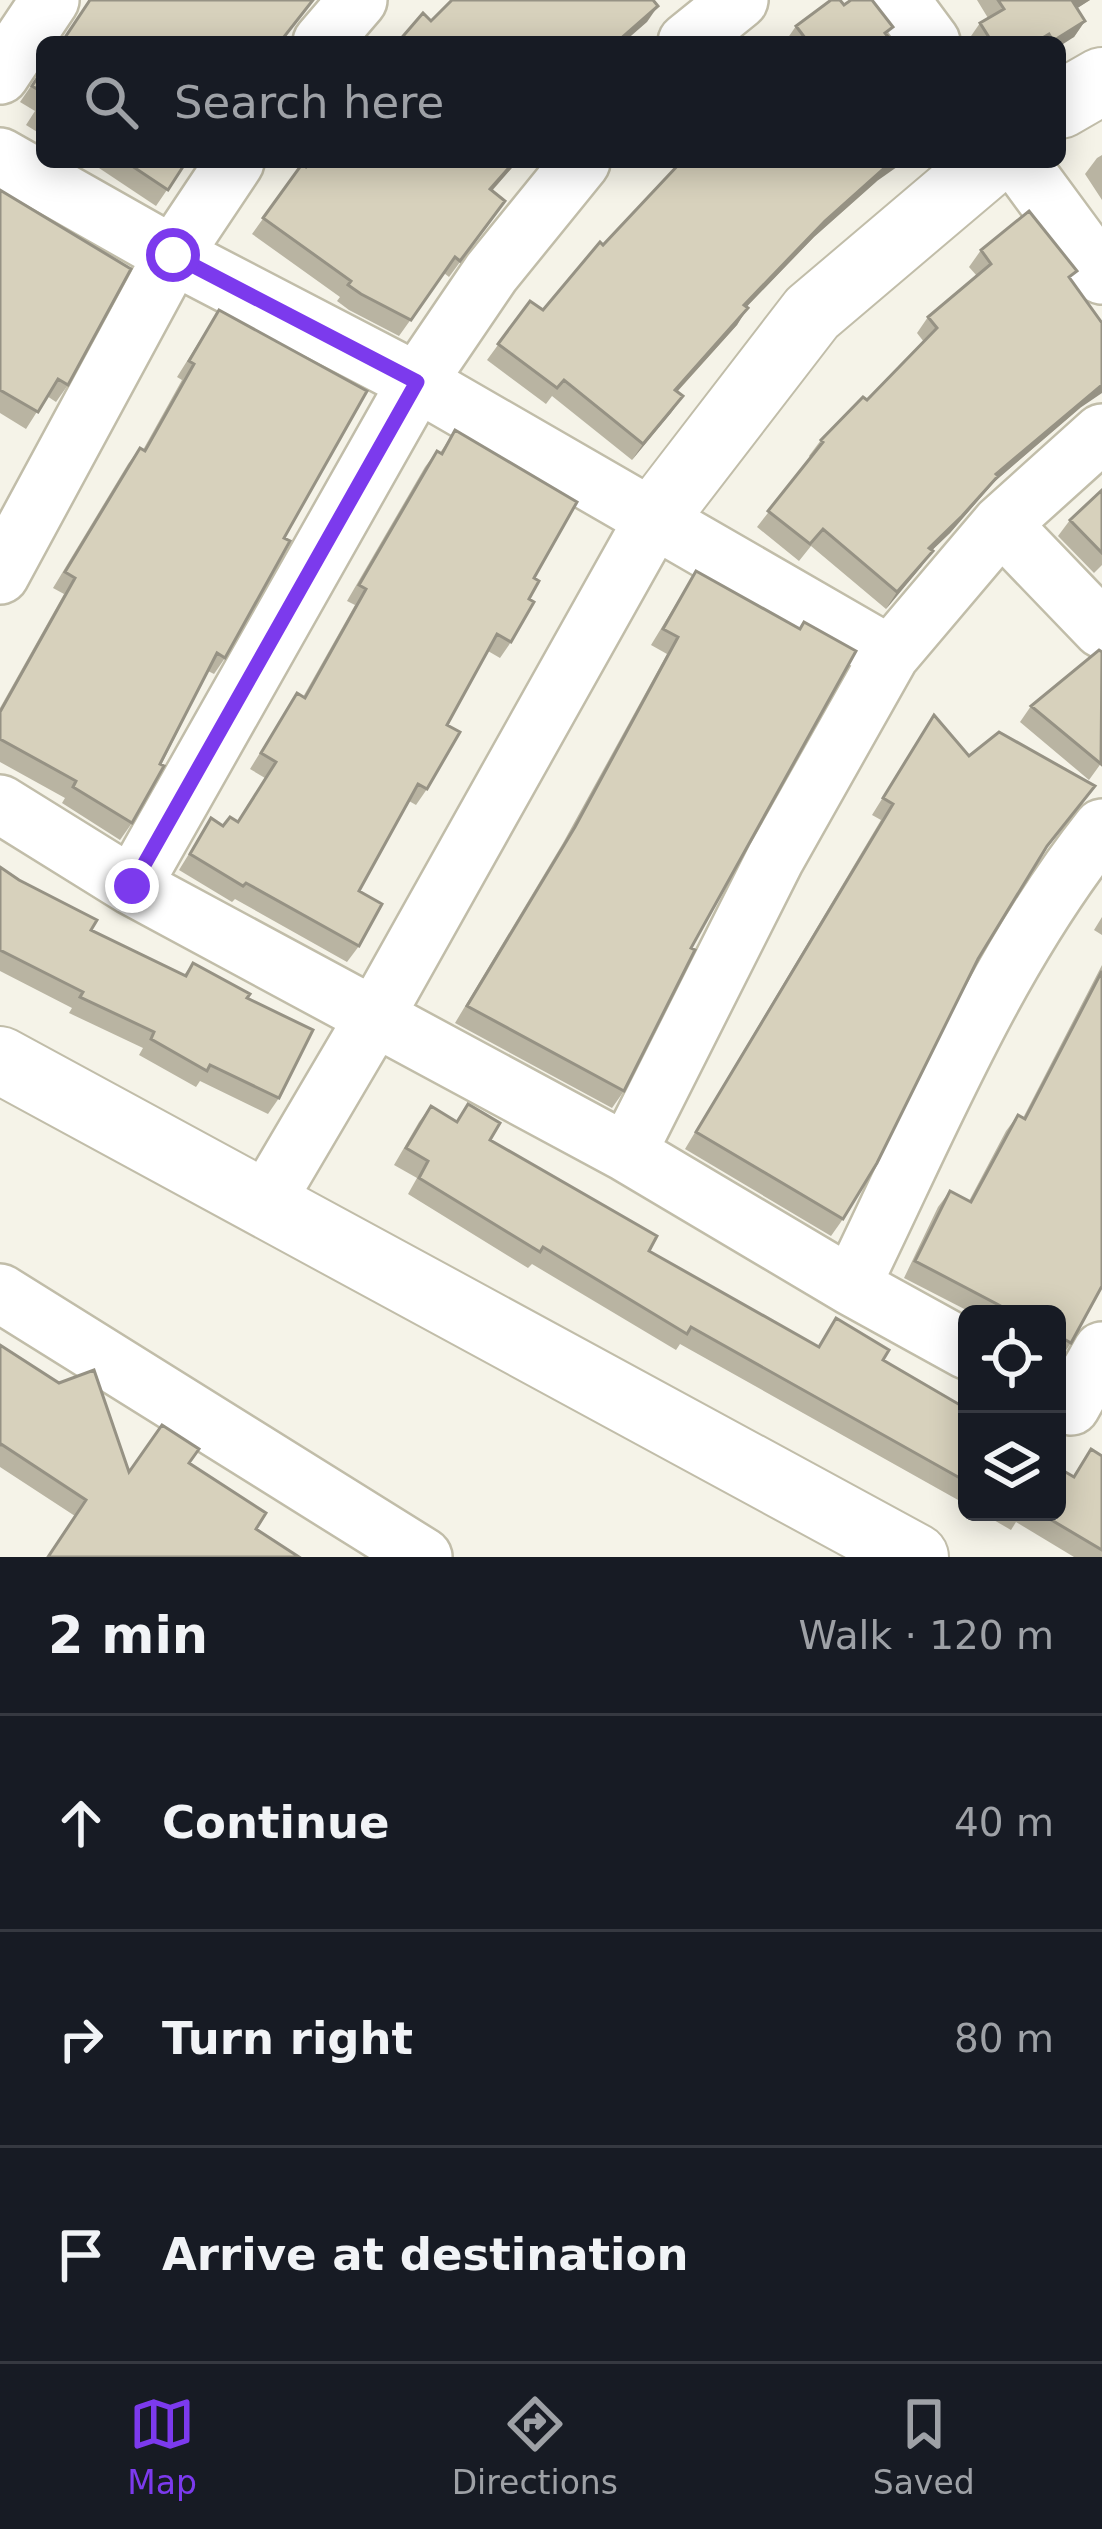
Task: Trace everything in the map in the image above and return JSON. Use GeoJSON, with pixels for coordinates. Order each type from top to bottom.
{"type":"FeatureCollection","features":[{"type":"Feature","properties":{"kind":"street"},"geometry":{"type":"LineString","coordinates":[[0,75],[50,0]]}},
{"type":"Feature","properties":{"kind":"street"},"geometry":{"type":"LineString","coordinates":[[327,36],[358,0]]}},
{"type":"Feature","properties":{"kind":"street"},"geometry":{"type":"LineString","coordinates":[[694,36],[740,0]]}},
{"type":"Feature","properties":{"kind":"street"},"geometry":{"type":"LineString","coordinates":[[900,0],[927,36]]}},
{"type":"Feature","properties":{"kind":"street"},"geometry":{"type":"LineString","coordinates":[[1066,102],[1102,81]]}},
{"type":"Feature","properties":{"kind":"street"},"geometry":{"type":"LineString","coordinates":[[0,158],[417,382],[890,656]]}},
{"type":"Feature","properties":{"kind":"street"},"geometry":{"type":"LineString","coordinates":[[0,575],[173,255],[231,168]]}},
{"type":"Feature","properties":{"kind":"street"},"geometry":{"type":"LineString","coordinates":[[132,886],[417,382],[491,273],[576,168]]}},
{"type":"Feature","properties":{"kind":"street"},"geometry":{"type":"LineString","coordinates":[[265,1203],[655,517],[812,313],[983,168]]}},
{"type":"Feature","properties":{"kind":"street"},"geometry":{"type":"LineString","coordinates":[[1023,168],[1102,275]]}},
{"type":"Feature","properties":{"kind":"street"},"geometry":{"type":"LineString","coordinates":[[627,1153],[775,859],[890,656],[1001,524],[1102,434]]}},
{"type":"Feature","properties":{"kind":"street"},"geometry":{"type":"LineString","coordinates":[[1001,524],[1102,629]]}},
{"type":"Feature","properties":{"kind":"street"},"geometry":{"type":"LineString","coordinates":[[0,804],[132,886],[627,1153],[958,1345]]}},
{"type":"Feature","properties":{"kind":"street"},"geometry":{"type":"LineString","coordinates":[[851,1286],[980,1021],[1063,878],[1102,828]]}},
{"type":"Feature","properties":{"kind":"street"},"geometry":{"type":"LineString","coordinates":[[0,1060],[915,1557]]}},
{"type":"Feature","properties":{"kind":"street"},"geometry":{"type":"LineString","coordinates":[[0,1293],[423,1557]]}},
{"type":"Feature","properties":{"kind":"street"},"geometry":{"type":"LineString","coordinates":[[1077,1409],[1102,1351]]}},
{"type":"Feature","properties":{"kind":"building"},"geometry":{"type":"Polygon","coordinates":[[[90,0],[313,0],[285,36],[66,36],[90,0]]]}},
{"type":"Feature","properties":{"kind":"building"},"geometry":{"type":"Polygon","coordinates":[[[452,0],[653,0],[658,6],[624,36],[403,36],[423,13],[431,21],[452,0]]]}},
{"type":"Feature","properties":{"kind":"building"},"geometry":{"type":"Polygon","coordinates":[[[831,0],[844,5],[851,0],[872,0],[893,27],[887,36],[804,36],[796,26],[831,0]]]}},
{"type":"Feature","properties":{"kind":"building"},"geometry":{"type":"Polygon","coordinates":[[[998,0],[1076,0],[1085,21],[1061,36],[988,36],[980,23],[1004,9],[998,0]]]}},
{"type":"Feature","properties":{"kind":"building"},"geometry":{"type":"Polygon","coordinates":[[[135,168],[182,168],[168,190],[135,168]]]}},
{"type":"Feature","properties":{"kind":"building"},"geometry":{"type":"Polygon","coordinates":[[[299,168],[509,168],[490,189],[505,201],[460,261],[455,257],[411,320],[361,294],[348,285],[351,281],[263,218],[299,168]]]}},
{"type":"Feature","properties":{"kind":"building"},"geometry":{"type":"Polygon","coordinates":[[[675,168],[884,168],[744,305],[748,308],[675,390],[683,396],[643,444],[564,380],[557,388],[498,344],[530,301],[543,310],[600,242],[603,245],[675,168]]]}},
{"type":"Feature","properties":{"kind":"building"},"geometry":{"type":"Polygon","coordinates":[[[0,190],[131,269],[68,385],[58,379],[38,412],[0,390],[0,190]]]}},
{"type":"Feature","properties":{"kind":"building"},"geometry":{"type":"Polygon","coordinates":[[[1029,211],[1077,271],[1069,277],[1102,323],[1102,385],[996,474],[929,548],[933,551],[897,592],[823,529],[810,544],[768,511],[821,440],[937,328],[928,317],[991,264],[981,250],[1029,211]]]}},
{"type":"Feature","properties":{"kind":"building"},"geometry":{"type":"Polygon","coordinates":[[[219,310],[367,391],[284,538],[290,541],[225,658],[217,653],[132,823],[73,787],[76,781],[0,739],[0,712],[75,578],[65,572],[140,448],[145,451],[219,310]]]}},
{"type":"Feature","properties":{"kind":"building"},"geometry":{"type":"Polygon","coordinates":[[[455,430],[577,502],[534,578],[539,581],[529,599],[534,602],[511,642],[497,634],[447,725],[460,732],[427,789],[418,784],[359,891],[382,904],[359,946],[190,854],[211,818],[223,826],[230,817],[238,822],[276,762],[261,753],[297,693],[305,698],[366,589],[359,585],[437,451],[442,454],[455,430]]]}},
{"type":"Feature","properties":{"kind":"building"},"geometry":{"type":"Polygon","coordinates":[[[1102,490],[1102,553],[1070,520],[1102,490]]]}},
{"type":"Feature","properties":{"kind":"building"},"geometry":{"type":"Polygon","coordinates":[[[696,571],[800,629],[804,622],[856,651],[691,948],[695,950],[624,1091],[467,1006],[575,827],[678,637],[663,629],[696,571]]]}},
{"type":"Feature","properties":{"kind":"building"},"geometry":{"type":"Polygon","coordinates":[[[1102,652],[1101,764],[1031,706],[1102,652]]]}},
{"type":"Feature","properties":{"kind":"building"},"geometry":{"type":"Polygon","coordinates":[[[934,715],[969,756],[999,732],[1095,786],[1047,846],[978,959],[877,1163],[843,1219],[696,1132],[893,804],[883,798],[934,715]]]}},
{"type":"Feature","properties":{"kind":"building"},"geometry":{"type":"Polygon","coordinates":[[[0,867],[97,920],[91,930],[186,976],[193,963],[250,994],[247,998],[313,1030],[279,1098],[210,1065],[207,1071],[151,1039],[154,1032],[80,997],[83,992],[0,950],[0,867]]]}},
{"type":"Feature","properties":{"kind":"building"},"geometry":{"type":"Polygon","coordinates":[[[1102,971],[1102,1286],[1071,1343],[1066,1340],[1066,1305],[999,1305],[915,1261],[950,1191],[971,1202],[1018,1115],[1025,1119],[1102,971]]]}},
{"type":"Feature","properties":{"kind":"building"},"geometry":{"type":"Polygon","coordinates":[[[468,1104],[500,1123],[490,1140],[657,1236],[649,1251],[819,1347],[836,1318],[889,1350],[883,1360],[958,1404],[958,1477],[691,1327],[687,1334],[419,1178],[428,1161],[406,1148],[431,1106],[457,1122],[468,1104]]]}},
{"type":"Feature","properties":{"kind":"building"},"geometry":{"type":"Polygon","coordinates":[[[0,1345],[59,1383],[94,1370],[129,1472],[162,1425],[199,1449],[189,1463],[266,1513],[256,1529],[299,1557],[48,1557],[86,1500],[0,1446],[0,1345]]]}},
{"type":"Feature","properties":{"kind":"building"},"geometry":{"type":"Polygon","coordinates":[[[1091,1449],[1102,1456],[1102,1550],[1053,1521],[1066,1521],[1066,1472],[1074,1477],[1091,1449]]]}},
{"type":"Feature","properties":{"kind":"route"},"geometry":{"type":"LineString","coordinates":[[132,886],[417,382],[173,255]]}}]}
